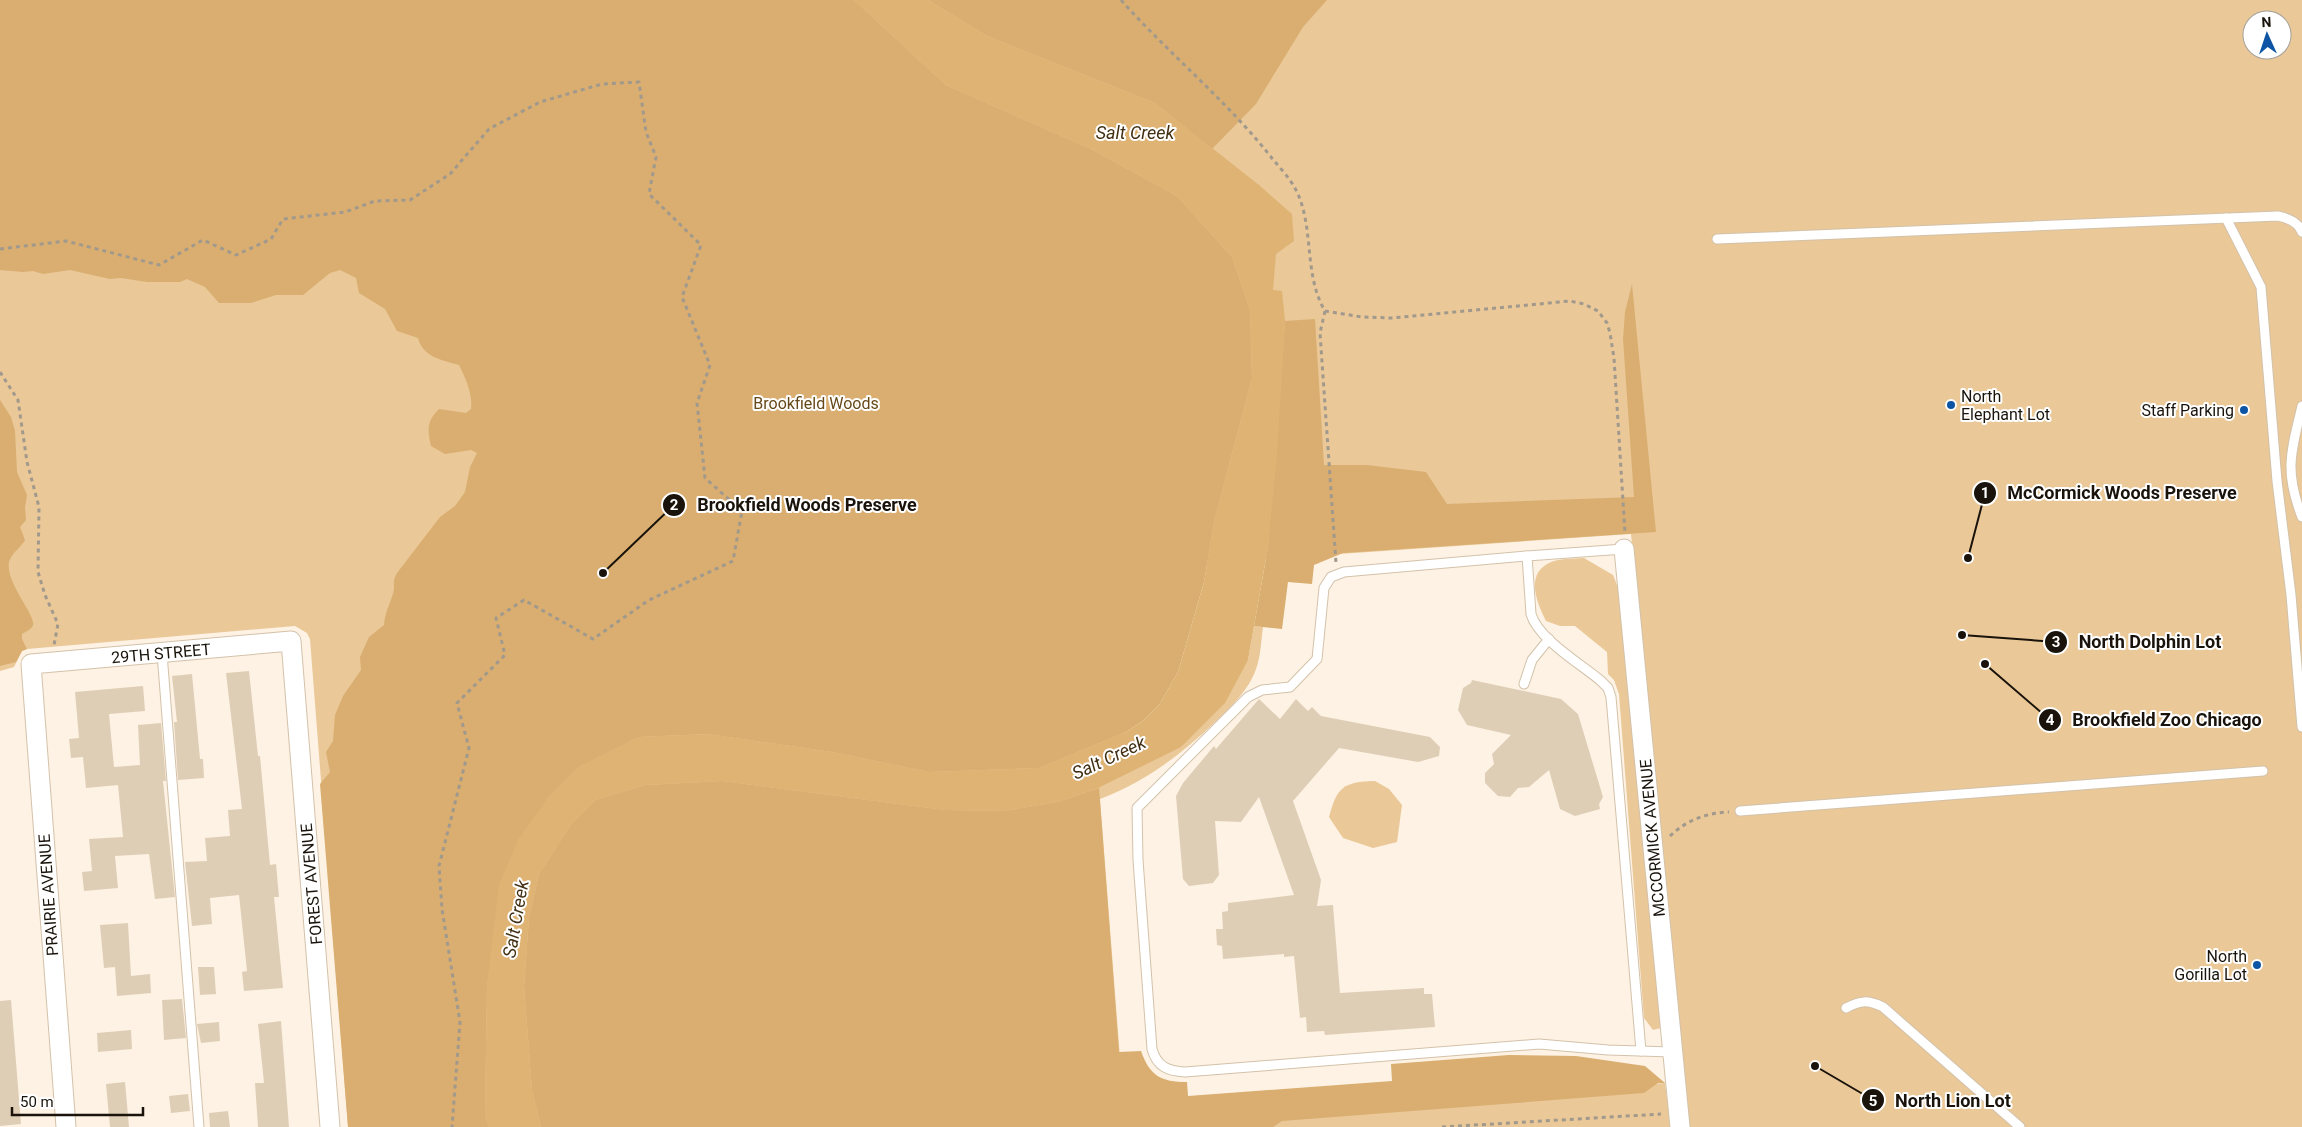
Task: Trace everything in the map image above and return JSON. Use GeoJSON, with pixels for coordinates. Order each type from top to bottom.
{"type":"FeatureCollection","features":[{"type":"Feature","properties":{"kind":"street","name":"MCCORMICK AVENUE"},"geometry":{"type":"LineString","coordinates":[[1624,549],[1679,1120]]}},
{"type":"Feature","properties":{"kind":"street","name":"29TH STREET"},"geometry":{"type":"LineString","coordinates":[[30,664],[291,641]]}},
{"type":"Feature","properties":{"kind":"street","name":"FOREST AVENUE"},"geometry":{"type":"LineString","coordinates":[[291,641],[330,1127]]}},
{"type":"Feature","properties":{"kind":"street","name":"PRAIRIE AVENUE"},"geometry":{"type":"LineString","coordinates":[[30,664],[66,1127]]}},
{"type":"Feature","properties":{"kind":"lane"},"geometry":{"type":"LineString","coordinates":[[1717,239],[2278,216],[2290,219],[2300,226],[2302,232]]}},
{"type":"Feature","properties":{"kind":"lane"},"geometry":{"type":"LineString","coordinates":[[2226,218],[2261,287],[2277,481],[2291,595],[2302,727]]}},
{"type":"Feature","properties":{"kind":"lane"},"geometry":{"type":"LineString","coordinates":[[2302,406],[2289,457],[2294,498],[2302,518]]}},
{"type":"Feature","properties":{"kind":"lane"},"geometry":{"type":"LineString","coordinates":[[1624,549],[1337,574],[1326,582],[1317,659],[1290,687],[1262,690],[1248,697],[1138,808],[1138,860],[1152,1049],[1157,1061],[1168,1070],[1185,1072],[1538,1044],[1672,1052]]}},
{"type":"Feature","properties":{"kind":"lane"},"geometry":{"type":"LineString","coordinates":[[1527,556],[1531,614],[1534,623],[1549,639],[1601,681],[1608,688],[1611,697],[1640,1051]]}},
{"type":"Feature","properties":{"kind":"lane"},"geometry":{"type":"LineString","coordinates":[[1524,684],[1532,660],[1549,639]]}},
{"type":"Feature","properties":{"kind":"lane"},"geometry":{"type":"LineString","coordinates":[[162,652],[199,1127]]}},
{"type":"Feature","properties":{"kind":"lane"},"geometry":{"type":"LineString","coordinates":[[1740,811],[2263,771]]}},
{"type":"Feature","properties":{"kind":"lane"},"geometry":{"type":"LineString","coordinates":[[1846,1008],[1858,1002],[1869,1001],[1883,1007],[2020,1127]]}},
{"type":"Feature","properties":{"kind":"path"},"geometry":{"type":"LineString","coordinates":[[1121,0],[1250,130],[1295,188],[1306,216],[1314,282],[1318,299],[1325,311],[1320,333],[1337,574]]}},
{"type":"Feature","properties":{"kind":"path"},"geometry":{"type":"LineString","coordinates":[[0,249],[66,241],[159,265],[203,240],[236,254],[271,239],[283,219],[345,212],[375,201],[410,200],[450,174],[489,129],[540,102],[602,84],[639,82],[646,132],[656,157],[649,194],[701,245],[682,298],[710,365],[697,404],[705,478],[742,511],[732,561],[649,600],[593,639],[524,600],[496,618],[504,655],[457,703],[469,748],[440,866],[442,909],[460,1022],[452,1127]]}},
{"type":"Feature","properties":{"kind":"path"},"geometry":{"type":"LineString","coordinates":[[1325,311],[1362,317],[1392,318],[1570,301],[1584,304],[1598,311],[1607,323],[1614,358],[1626,541],[1624,549]]}},
{"type":"Feature","properties":{"kind":"path"},"geometry":{"type":"LineString","coordinates":[[0,372],[18,400],[27,462],[39,507],[38,572],[44,595],[58,624],[52,662]]}},
{"type":"Feature","properties":{"kind":"path"},"geometry":{"type":"LineString","coordinates":[[1654,852],[1680,827],[1694,819],[1713,812],[1740,811]]}},
{"type":"Feature","properties":{"kind":"path"},"geometry":{"type":"LineString","coordinates":[[1442,1127],[1679,1120]]}},
{"type":"Feature","properties":{"kind":"green space"},"geometry":{"type":"Polygon","coordinates":[[[0,0],[2302,0],[2302,1127],[1689,1127],[1631,534],[1207,563],[1204,582],[1126,732],[1096,746],[1099,787],[1248,660],[1254,626],[1263,627],[1258,664],[1253,677],[1232,705],[1201,735],[1161,767],[1132,785],[1100,799],[1125,1122],[1665,1083],[1671,1127],[348,1127],[310,639],[307,633],[295,626],[27,649],[22,651],[14,667],[0,671],[0,0]]]}},
{"type":"Feature","properties":{"kind":"green space","name":"Brookfield Woods"},"geometry":{"type":"Polygon","coordinates":[[[0,0],[854,0],[946,85],[1093,150],[1177,196],[1232,257],[1250,310],[1252,378],[1214,522],[1204,582],[1178,672],[1159,705],[1144,720],[1126,732],[1039,768],[929,772],[832,752],[708,734],[639,737],[579,767],[547,799],[487,984],[485,1116],[489,1127],[348,1127],[320,784],[330,772],[326,752],[333,741],[335,715],[343,696],[361,670],[360,657],[369,637],[384,625],[396,575],[440,517],[455,506],[465,492],[470,467],[477,453],[471,450],[445,454],[431,446],[429,426],[432,417],[439,409],[466,413],[471,409],[471,397],[468,386],[459,365],[428,354],[418,338],[397,331],[385,309],[359,293],[356,278],[340,270],[330,273],[303,295],[276,295],[251,303],[219,303],[205,287],[187,279],[180,282],[147,282],[121,278],[110,279],[70,270],[43,274],[33,271],[0,270],[0,0]]]}},
{"type":"Feature","properties":{"kind":"green space"},"geometry":{"type":"Polygon","coordinates":[[[928,0],[1327,0],[1303,27],[1256,104],[1212,149],[1155,103],[987,36],[928,0]]]}},
{"type":"Feature","properties":{"kind":"green space"},"geometry":{"type":"Polygon","coordinates":[[[1632,284],[1656,532],[1343,553],[1314,565],[1312,584],[1288,582],[1282,629],[1254,626],[1268,547],[1285,321],[1315,319],[1324,465],[1367,465],[1426,472],[1447,504],[1634,497],[1623,339],[1625,312],[1632,284]]]}},
{"type":"Feature","properties":{"kind":"green space"},"geometry":{"type":"Polygon","coordinates":[[[0,400],[11,417],[15,431],[17,472],[27,495],[25,507],[26,520],[20,527],[25,540],[10,559],[9,571],[33,623],[31,628],[22,634],[22,639],[27,649],[22,651],[16,662],[0,666],[0,400]]]}},
{"type":"Feature","properties":{"kind":"green space"},"geometry":{"type":"Polygon","coordinates":[[[1584,558],[1613,575],[1622,598],[1661,1028],[1653,1030],[1644,1018],[1619,694],[1614,680],[1608,674],[1607,652],[1575,626],[1560,626],[1546,621],[1539,606],[1535,590],[1537,575],[1549,563],[1561,559],[1584,558]]]}},
{"type":"Feature","properties":{"kind":"green space"},"geometry":{"type":"Polygon","coordinates":[[[722,781],[945,810],[1005,811],[1057,802],[1099,788],[1119,1052],[1141,1051],[1148,1066],[1158,1076],[1170,1081],[1187,1082],[1188,1096],[1392,1081],[1391,1064],[1509,1055],[1576,1056],[1645,1066],[1665,1083],[1658,1083],[1644,1093],[1282,1121],[1273,1127],[541,1127],[532,1090],[524,986],[529,918],[539,874],[572,823],[595,800],[646,785],[722,781]]]}},
{"type":"Feature","properties":{"kind":"green space"},"geometry":{"type":"Polygon","coordinates":[[[1375,781],[1389,789],[1402,805],[1397,842],[1373,848],[1343,838],[1329,817],[1335,799],[1343,788],[1355,783],[1375,781]]]}},
{"type":"Feature","properties":{"kind":"water","name":"Salt Creek"},"geometry":{"type":"Polygon","coordinates":[[[854,0],[928,0],[987,36],[1155,103],[1259,185],[1292,214],[1294,241],[1276,254],[1273,290],[1282,291],[1285,321],[1277,456],[1268,547],[1248,660],[1225,703],[1181,747],[1098,788],[1057,802],[1005,811],[945,810],[722,781],[646,785],[595,800],[572,823],[539,874],[529,918],[524,986],[532,1090],[541,1127],[489,1127],[485,1116],[487,984],[499,885],[518,840],[547,799],[578,767],[639,737],[708,734],[832,752],[929,772],[1039,768],[1126,732],[1144,720],[1159,705],[1178,672],[1204,582],[1214,522],[1252,378],[1250,310],[1232,257],[1177,196],[1093,150],[946,85],[854,0]]]}},
{"type":"Feature","properties":{"kind":"building"},"geometry":{"type":"Polygon","coordinates":[[[249,671],[258,756],[260,756],[270,865],[276,864],[279,897],[274,897],[283,988],[244,991],[242,972],[247,971],[239,895],[210,898],[212,924],[192,926],[185,862],[207,861],[205,838],[230,836],[228,810],[242,809],[226,673],[249,671]]]}},
{"type":"Feature","properties":{"kind":"building"},"geometry":{"type":"Polygon","coordinates":[[[192,674],[200,759],[203,759],[204,778],[178,780],[174,722],[177,722],[172,676],[192,674]]]}},
{"type":"Feature","properties":{"kind":"building"},"geometry":{"type":"Polygon","coordinates":[[[1472,680],[1561,699],[1578,714],[1603,797],[1599,804],[1600,809],[1575,816],[1560,809],[1549,770],[1529,787],[1518,788],[1510,797],[1498,796],[1485,783],[1485,773],[1494,764],[1492,754],[1511,735],[1467,725],[1458,710],[1463,688],[1471,683],[1472,680]]]}},
{"type":"Feature","properties":{"kind":"building"},"geometry":{"type":"Polygon","coordinates":[[[143,686],[145,711],[109,714],[114,767],[140,765],[138,725],[161,723],[166,781],[163,781],[175,897],[155,899],[149,854],[115,856],[118,888],[84,891],[82,872],[92,871],[89,839],[123,837],[118,785],[86,788],[83,757],[71,758],[69,739],[79,738],[75,692],[143,686]]]}},
{"type":"Feature","properties":{"kind":"building"},"geometry":{"type":"Polygon","coordinates":[[[1259,699],[1280,719],[1296,699],[1308,711],[1312,707],[1321,716],[1430,737],[1440,747],[1439,756],[1418,762],[1339,748],[1293,801],[1321,880],[1317,906],[1333,905],[1340,993],[1424,988],[1424,994],[1432,994],[1435,1027],[1325,1035],[1324,1031],[1307,1032],[1306,1017],[1300,1018],[1294,956],[1284,957],[1284,954],[1223,959],[1222,946],[1217,945],[1216,929],[1223,929],[1222,912],[1228,911],[1228,903],[1294,895],[1259,797],[1241,822],[1215,821],[1219,875],[1213,883],[1189,886],[1183,879],[1176,796],[1183,783],[1214,746],[1216,749],[1259,699]]]}},
{"type":"Feature","properties":{"kind":"building"},"geometry":{"type":"Polygon","coordinates":[[[128,923],[131,976],[150,974],[151,993],[117,996],[115,967],[104,968],[100,925],[128,923]]]}},
{"type":"Feature","properties":{"kind":"building"},"geometry":{"type":"Polygon","coordinates":[[[198,967],[214,967],[216,994],[200,995],[198,967]]]}},
{"type":"Feature","properties":{"kind":"building"},"geometry":{"type":"Polygon","coordinates":[[[182,999],[186,1038],[164,1040],[162,1000],[182,999]]]}},
{"type":"Feature","properties":{"kind":"building"},"geometry":{"type":"Polygon","coordinates":[[[11,1000],[21,1124],[0,1126],[0,1001],[11,1000]]]}},
{"type":"Feature","properties":{"kind":"building"},"geometry":{"type":"Polygon","coordinates":[[[281,1021],[289,1127],[258,1127],[255,1083],[264,1083],[258,1024],[281,1021]]]}},
{"type":"Feature","properties":{"kind":"building"},"geometry":{"type":"Polygon","coordinates":[[[219,1022],[220,1041],[201,1043],[197,1024],[219,1022]]]}},
{"type":"Feature","properties":{"kind":"building"},"geometry":{"type":"Polygon","coordinates":[[[131,1030],[132,1049],[98,1052],[97,1033],[131,1030]]]}},
{"type":"Feature","properties":{"kind":"building"},"geometry":{"type":"Polygon","coordinates":[[[125,1082],[129,1127],[110,1127],[106,1084],[125,1082]]]}},
{"type":"Feature","properties":{"kind":"building"},"geometry":{"type":"Polygon","coordinates":[[[188,1094],[190,1111],[171,1113],[169,1096],[188,1094]]]}},
{"type":"Feature","properties":{"kind":"building"},"geometry":{"type":"Polygon","coordinates":[[[228,1111],[230,1127],[210,1127],[209,1113],[228,1111]]]}},
{"type":"Feature","properties":{"kind":"place","name":"North Elephant Lot"},"geometry":{"type":"Point","coordinates":[1951,405]}},
{"type":"Feature","properties":{"kind":"place","name":"Staff Parking"},"geometry":{"type":"Point","coordinates":[2244,410]}},
{"type":"Feature","properties":{"kind":"place","name":"McCormick Woods Preserve"},"geometry":{"type":"Point","coordinates":[1968,558]}},
{"type":"Feature","properties":{"kind":"place","name":"Brookfield Woods Preserve"},"geometry":{"type":"Point","coordinates":[603,573]}},
{"type":"Feature","properties":{"kind":"place","name":"North Dolphin Lot"},"geometry":{"type":"Point","coordinates":[1962,635]}},
{"type":"Feature","properties":{"kind":"place","name":"Brookfield Zoo Chicago"},"geometry":{"type":"Point","coordinates":[1985,664]}},
{"type":"Feature","properties":{"kind":"place","name":"North Gorilla Lot"},"geometry":{"type":"Point","coordinates":[2257,965]}},
{"type":"Feature","properties":{"kind":"place","name":"North Lion Lot"},"geometry":{"type":"Point","coordinates":[1815,1066]}}]}
